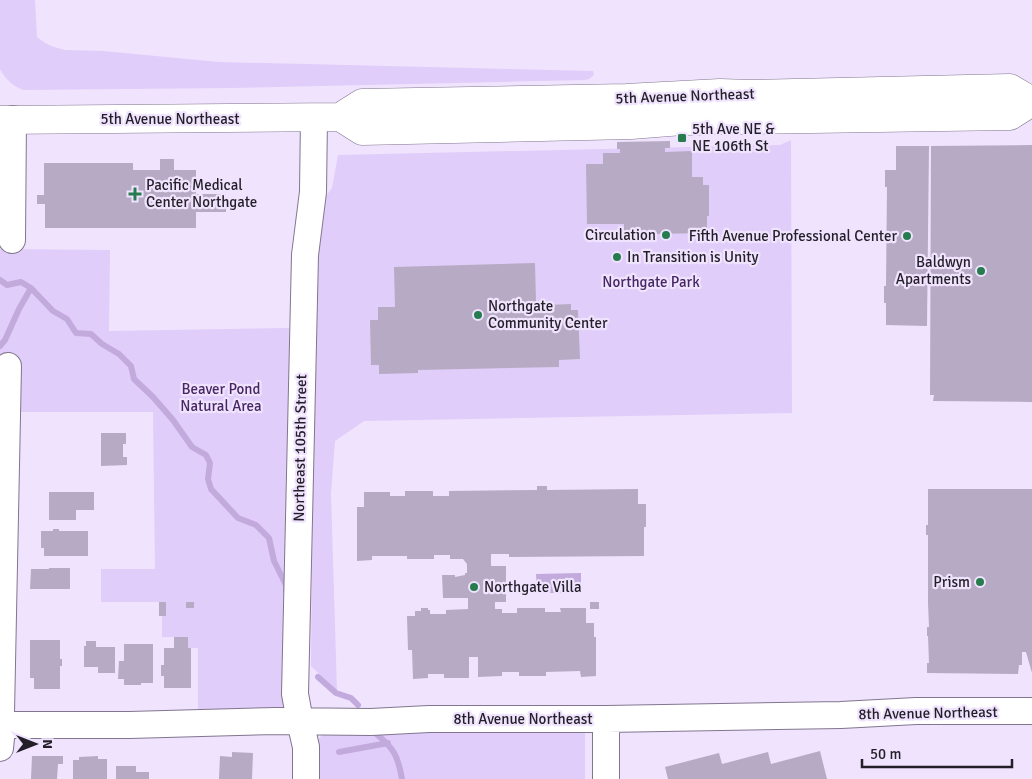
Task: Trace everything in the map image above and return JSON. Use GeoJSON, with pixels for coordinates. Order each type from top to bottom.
{"type":"FeatureCollection","features":[{"type":"Feature","properties":{"kind":"main road","name":"5th Avenue Northeast"},"geometry":{"type":"LineString","coordinates":[[6,120],[327,117],[362,103],[626,98],[720,93],[751,94],[1010,88],[1032,101]]}},
{"type":"Feature","properties":{"kind":"street","name":"Northeast 105th Street"},"geometry":{"type":"LineString","coordinates":[[306,779],[306,747],[295,694],[305,255],[313,192],[327,117]]}},
{"type":"Feature","properties":{"kind":"street"},"geometry":{"type":"LineString","coordinates":[[6,120],[12,240]]}},
{"type":"Feature","properties":{"kind":"street"},"geometry":{"type":"LineString","coordinates":[[3,729],[8,366]]}},
{"type":"Feature","properties":{"kind":"street","name":"8th Avenue Northeast"},"geometry":{"type":"LineString","coordinates":[[3,729],[300,721],[606,719],[841,715],[916,711],[1032,711]]}},
{"type":"Feature","properties":{"kind":"street"},"geometry":{"type":"LineString","coordinates":[[606,719],[606,779]]}},
{"type":"Feature","properties":{"kind":"green space"},"geometry":{"type":"Polygon","coordinates":[[[0,0],[35,0],[37,37],[45,43],[65,50],[103,51],[219,62],[593,71],[594,75],[585,80],[230,88],[23,90],[10,82],[0,69],[0,0]]]}},
{"type":"Feature","properties":{"kind":"green space","name":"Northgate Park"},"geometry":{"type":"Polygon","coordinates":[[[791,140],[792,413],[364,421],[335,441],[331,494],[337,691],[311,666],[312,318],[323,211],[326,196],[332,188],[338,155],[780,145],[791,140]]]}},
{"type":"Feature","properties":{"kind":"green space","name":"Beaver Pond Natural Area"},"geometry":{"type":"Polygon","coordinates":[[[0,249],[110,250],[109,331],[289,328],[290,693],[285,705],[281,709],[198,711],[198,648],[188,648],[187,637],[162,637],[162,616],[166,615],[166,602],[101,602],[101,569],[155,569],[153,412],[17,412],[0,361],[0,249]]]}},
{"type":"Feature","properties":{"kind":"green space"},"geometry":{"type":"Polygon","coordinates":[[[585,727],[585,779],[315,779],[316,744],[320,737],[327,732],[585,727]]]}},
{"type":"Feature","properties":{"kind":"shaded area"},"geometry":{"type":"Polygon","coordinates":[[[581,573],[581,593],[537,593],[536,574],[581,573]]]}},
{"type":"Feature","properties":{"kind":"building"},"geometry":{"type":"Polygon","coordinates":[[[670,141],[670,148],[665,148],[665,152],[692,151],[692,177],[703,177],[703,185],[709,185],[707,233],[652,234],[652,237],[624,237],[624,224],[587,224],[586,164],[603,164],[603,153],[620,153],[620,149],[617,149],[617,142],[670,141]]]}},
{"type":"Feature","properties":{"kind":"building","name":"Baldwyn Apartments"},"geometry":{"type":"Polygon","coordinates":[[[1032,145],[1032,402],[933,401],[934,395],[930,395],[931,146],[1032,145]]]}},
{"type":"Feature","properties":{"kind":"building","name":"Fifth Avenue Professional Center"},"geometry":{"type":"Polygon","coordinates":[[[896,146],[929,146],[927,326],[886,325],[884,286],[886,286],[887,187],[885,187],[885,170],[896,170],[896,146]]]}},
{"type":"Feature","properties":{"kind":"building","name":"Pacific Medical Center Northgate"},"geometry":{"type":"Polygon","coordinates":[[[160,159],[174,159],[174,170],[196,170],[196,194],[226,194],[226,212],[196,212],[196,228],[45,228],[45,204],[37,204],[37,195],[44,195],[44,163],[133,163],[133,170],[160,170],[160,159]]]}},
{"type":"Feature","properties":{"kind":"building","name":"Northgate Community Center"},"geometry":{"type":"Polygon","coordinates":[[[535,263],[536,302],[546,301],[547,305],[571,304],[571,310],[578,310],[580,359],[559,360],[559,367],[418,370],[418,373],[379,374],[379,365],[371,365],[370,320],[378,320],[378,307],[395,307],[394,267],[535,263]]]}},
{"type":"Feature","properties":{"kind":"building"},"geometry":{"type":"Polygon","coordinates":[[[101,433],[126,433],[126,444],[123,444],[123,457],[127,457],[127,465],[101,466],[101,433]]]}},
{"type":"Feature","properties":{"kind":"building","name":"Northgate Villa"},"geometry":{"type":"Polygon","coordinates":[[[537,486],[547,486],[547,490],[638,489],[638,504],[646,504],[644,556],[509,557],[509,554],[491,554],[491,566],[506,566],[506,602],[495,602],[495,609],[502,609],[502,613],[517,613],[517,608],[545,608],[545,612],[561,612],[560,608],[586,608],[586,623],[594,623],[596,676],[581,677],[580,671],[546,672],[546,676],[519,676],[519,672],[502,672],[502,676],[478,677],[478,657],[469,657],[469,678],[444,678],[444,674],[428,674],[428,678],[413,679],[412,650],[408,650],[407,616],[415,616],[415,611],[421,611],[421,608],[428,608],[430,614],[446,614],[446,610],[468,609],[468,598],[443,598],[442,575],[455,575],[455,577],[465,575],[467,573],[467,564],[463,559],[450,559],[450,555],[434,555],[434,559],[407,559],[407,556],[372,556],[372,560],[357,561],[357,507],[364,507],[364,492],[390,492],[390,496],[405,496],[405,491],[433,491],[433,496],[449,496],[449,491],[537,490],[537,486]]]}},
{"type":"Feature","properties":{"kind":"building","name":"Prism"},"geometry":{"type":"Polygon","coordinates":[[[928,489],[1032,489],[1032,673],[1026,652],[1022,652],[1022,665],[1019,665],[1018,674],[927,673],[927,663],[929,663],[927,636],[927,627],[929,627],[928,535],[926,535],[926,525],[928,525],[928,489]]]}},
{"type":"Feature","properties":{"kind":"building"},"geometry":{"type":"Polygon","coordinates":[[[49,492],[94,492],[94,510],[76,510],[76,520],[49,520],[49,492]]]}},
{"type":"Feature","properties":{"kind":"building"},"geometry":{"type":"Polygon","coordinates":[[[53,529],[59,529],[59,531],[88,531],[88,556],[44,556],[44,548],[41,548],[41,531],[53,531],[53,529]]]}},
{"type":"Feature","properties":{"kind":"building"},"geometry":{"type":"Polygon","coordinates":[[[70,568],[70,589],[30,589],[31,569],[70,568]]]}},
{"type":"Feature","properties":{"kind":"building"},"geometry":{"type":"Polygon","coordinates":[[[159,602],[166,602],[166,616],[159,616],[159,602]]]}},
{"type":"Feature","properties":{"kind":"building"},"geometry":{"type":"Polygon","coordinates":[[[186,602],[194,602],[194,608],[186,608],[186,602]]]}},
{"type":"Feature","properties":{"kind":"building"},"geometry":{"type":"Polygon","coordinates":[[[590,602],[599,602],[599,609],[590,609],[590,602]]]}},
{"type":"Feature","properties":{"kind":"building"},"geometry":{"type":"Polygon","coordinates":[[[174,637],[188,637],[188,648],[191,648],[191,688],[164,688],[164,676],[161,676],[161,665],[164,665],[164,648],[174,648],[174,637]]]}},
{"type":"Feature","properties":{"kind":"building"},"geometry":{"type":"Polygon","coordinates":[[[30,640],[60,640],[62,666],[60,666],[60,689],[34,689],[34,678],[30,678],[30,640]]]}},
{"type":"Feature","properties":{"kind":"building"},"geometry":{"type":"Polygon","coordinates":[[[86,641],[96,641],[96,647],[115,647],[115,673],[98,673],[98,667],[84,667],[84,646],[86,646],[86,641]]]}},
{"type":"Feature","properties":{"kind":"building"},"geometry":{"type":"Polygon","coordinates":[[[124,644],[153,644],[153,683],[124,685],[124,679],[118,679],[119,661],[124,661],[124,644]]]}},
{"type":"Feature","properties":{"kind":"building"},"geometry":{"type":"Polygon","coordinates":[[[820,751],[827,779],[668,779],[665,767],[719,753],[722,764],[768,752],[771,764],[820,751]]]}},
{"type":"Feature","properties":{"kind":"building"},"geometry":{"type":"Polygon","coordinates":[[[232,752],[253,753],[252,779],[219,779],[220,756],[232,757],[232,752]]]}},
{"type":"Feature","properties":{"kind":"building"},"geometry":{"type":"Polygon","coordinates":[[[32,756],[63,756],[63,764],[58,764],[57,779],[31,779],[32,756]]]}},
{"type":"Feature","properties":{"kind":"building"},"geometry":{"type":"Polygon","coordinates":[[[98,756],[98,759],[107,759],[107,779],[73,779],[73,760],[79,760],[79,757],[98,756]]]}},
{"type":"Feature","properties":{"kind":"building"},"geometry":{"type":"Polygon","coordinates":[[[116,766],[136,766],[136,772],[149,772],[149,779],[116,779],[116,766]]]}},
{"type":"Feature","properties":{"kind":"waterway"},"geometry":{"type":"LineString","coordinates":[[0,280],[7,285],[21,282],[31,288],[53,311],[67,319],[76,333],[91,334],[102,344],[119,354],[131,366],[134,379],[173,420],[192,447],[206,455],[210,463],[208,479],[211,489],[238,518],[256,525],[269,538],[274,561],[286,585],[286,591]]}},
{"type":"Feature","properties":{"kind":"waterway"},"geometry":{"type":"LineString","coordinates":[[0,346],[5,340],[31,288]]}},
{"type":"Feature","properties":{"kind":"waterway"},"geometry":{"type":"LineString","coordinates":[[318,677],[336,693],[351,698],[358,705]]}},
{"type":"Feature","properties":{"kind":"waterway"},"geometry":{"type":"LineString","coordinates":[[375,733],[387,743],[394,753],[399,764],[402,779]]}},
{"type":"Feature","properties":{"kind":"waterway"},"geometry":{"type":"LineString","coordinates":[[339,752],[388,743]]}},
{"type":"Feature","properties":{"kind":"place","name":"5th Ave NE & NE 106th St"},"geometry":{"type":"Point","coordinates":[682,138]}},
{"type":"Feature","properties":{"kind":"place","name":"Pacific Medical Center Northgate"},"geometry":{"type":"Point","coordinates":[135,194]}},
{"type":"Feature","properties":{"kind":"place","name":"Circulation"},"geometry":{"type":"Point","coordinates":[666,235]}},
{"type":"Feature","properties":{"kind":"place","name":"Fifth Avenue Professional Center"},"geometry":{"type":"Point","coordinates":[907,236]}},
{"type":"Feature","properties":{"kind":"place","name":"In Transition is Unity"},"geometry":{"type":"Point","coordinates":[617,257]}},
{"type":"Feature","properties":{"kind":"place","name":"Baldwyn Apartments"},"geometry":{"type":"Point","coordinates":[981,271]}},
{"type":"Feature","properties":{"kind":"place","name":"Northgate Community Center"},"geometry":{"type":"Point","coordinates":[478,315]}},
{"type":"Feature","properties":{"kind":"place","name":"Prism"},"geometry":{"type":"Point","coordinates":[980,582]}},
{"type":"Feature","properties":{"kind":"place","name":"Northgate Villa"},"geometry":{"type":"Point","coordinates":[474,587]}}]}
